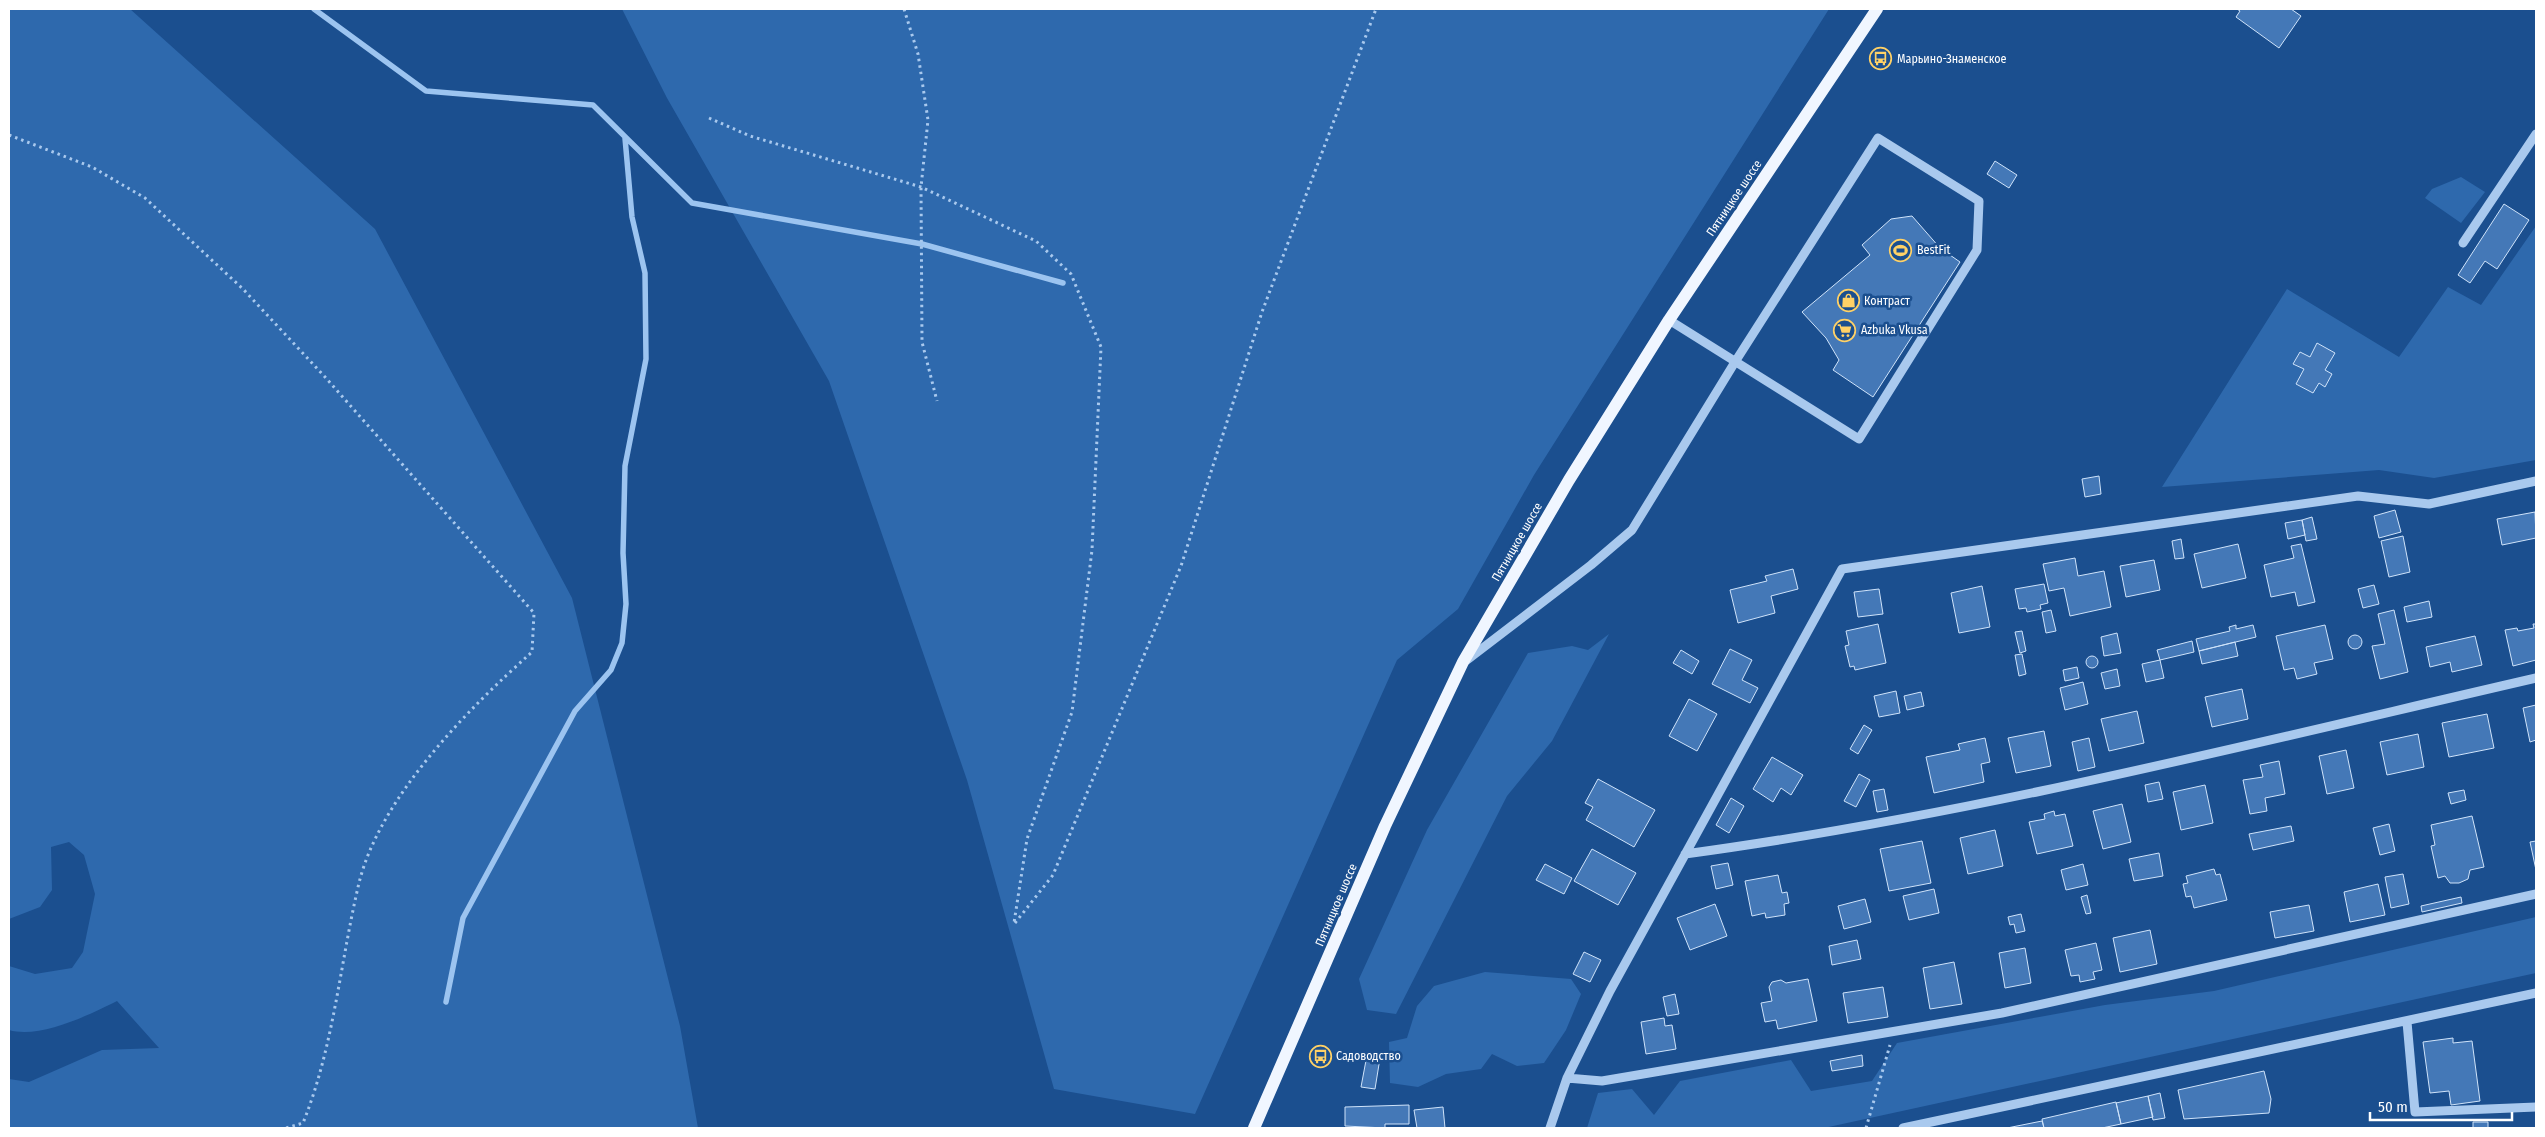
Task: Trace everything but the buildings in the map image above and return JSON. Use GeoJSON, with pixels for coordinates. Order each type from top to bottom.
{"type":"FeatureCollection","features":[{"type":"Feature","properties":{"kind":"main road","name":"Пятницкое шоссе"},"geometry":{"type":"LineString","coordinates":[[1254,1128],[1385,826],[1464,662],[1568,480],[1669,320],[1877,9]]}},
{"type":"Feature","properties":{"kind":"street"},"geometry":{"type":"LineString","coordinates":[[2462,243],[2536,134]]}},
{"type":"Feature","properties":{"kind":"street"},"geometry":{"type":"LineString","coordinates":[[1464,662],[1591,565],[1632,530],[1735,362],[1878,138],[1979,201],[1977,250],[1859,439],[1735,362],[1669,320]]}},
{"type":"Feature","properties":{"kind":"street"},"geometry":{"type":"LineString","coordinates":[[1550,1128],[1567,1078],[1610,991],[1842,569],[2358,496],[2429,504],[2536,481]]}},
{"type":"Feature","properties":{"kind":"street"},"geometry":{"type":"LineString","coordinates":[[1685,854],[1904,820],[2242,746],[2536,678]]}},
{"type":"Feature","properties":{"kind":"street"},"geometry":{"type":"LineString","coordinates":[[1567,1078],[1602,1081],[1893,1034],[2002,1013],[2536,894]]}},
{"type":"Feature","properties":{"kind":"street"},"geometry":{"type":"LineString","coordinates":[[1903,1128],[2536,994]]}},
{"type":"Feature","properties":{"kind":"street"},"geometry":{"type":"LineString","coordinates":[[2407,1022],[2415,1112],[2536,1107]]}},
{"type":"Feature","properties":{"kind":"path"},"geometry":{"type":"LineString","coordinates":[[904,9],[918,54],[928,120],[921,187],[922,342],[937,402]]}},
{"type":"Feature","properties":{"kind":"path"},"geometry":{"type":"LineString","coordinates":[[709,118],[750,136],[921,187],[1036,241],[1071,274],[1101,347],[1092,550],[1072,712],[1027,839],[1014,923],[1053,875],[1180,566],[1262,312],[1376,9]]}},
{"type":"Feature","properties":{"kind":"path"},"geometry":{"type":"LineString","coordinates":[[9,135],[92,167],[145,198],[243,289],[312,363],[534,613],[532,652],[489,690],[409,783],[375,842],[360,882],[336,1010],[318,1086],[302,1128]]}},
{"type":"Feature","properties":{"kind":"path"},"geometry":{"type":"LineString","coordinates":[[1866,1128],[1893,1034]]}},
{"type":"Feature","properties":{"kind":"path"},"geometry":{"type":"LineString","coordinates":[[286,1128],[303,1123]]}},
{"type":"Feature","properties":{"kind":"shaded area"},"geometry":{"type":"Polygon","coordinates":[[[9,9],[130,9],[375,229],[572,598],[680,1026],[698,1128],[9,1128],[9,1079],[29,1082],[102,1050],[159,1048],[117,1001],[64,1024],[35,1031],[21,1032],[9,1030],[9,966],[35,974],[72,968],[83,952],[95,894],[84,855],[69,842],[51,847],[52,890],[40,907],[9,919],[9,9]]]}},
{"type":"Feature","properties":{"kind":"shaded area"},"geometry":{"type":"Polygon","coordinates":[[[622,9],[1829,9],[1534,475],[1458,609],[1397,660],[1195,1114],[1054,1089],[967,780],[829,381],[667,98],[622,9]]]}},
{"type":"Feature","properties":{"kind":"shaded area"},"geometry":{"type":"Polygon","coordinates":[[[2461,177],[2485,192],[2461,223],[2425,198],[2432,189],[2461,177]]]}},
{"type":"Feature","properties":{"kind":"shaded area"},"geometry":{"type":"Polygon","coordinates":[[[2536,226],[2536,460],[2434,478],[2379,470],[2162,487],[2287,289],[2399,357],[2448,287],[2481,305],[2536,226]]]}},
{"type":"Feature","properties":{"kind":"shaded area"},"geometry":{"type":"Polygon","coordinates":[[[1609,634],[1552,741],[1507,796],[1396,1014],[1367,1010],[1359,979],[1427,830],[1528,653],[1572,646],[1588,650],[1609,634]]]}},
{"type":"Feature","properties":{"kind":"shaded area"},"geometry":{"type":"Polygon","coordinates":[[[2536,917],[2536,973],[1824,1128],[1587,1128],[1598,1093],[1632,1089],[1654,1115],[1680,1081],[1791,1060],[1811,1091],[1872,1081],[1897,1043],[2105,1005],[2214,991],[2536,917]]]}},
{"type":"Feature","properties":{"kind":"shaded area"},"geometry":{"type":"Polygon","coordinates":[[[1485,972],[1571,979],[1581,994],[1566,1030],[1544,1063],[1517,1066],[1492,1054],[1481,1069],[1446,1074],[1418,1087],[1390,1083],[1389,1042],[1407,1038],[1417,1006],[1434,986],[1485,972]]]}},
{"type":"Feature","properties":{"kind":"waterway"},"geometry":{"type":"LineString","coordinates":[[314,9],[426,91],[593,105],[692,203],[922,244],[1063,283]]}},
{"type":"Feature","properties":{"kind":"waterway"},"geometry":{"type":"LineString","coordinates":[[446,1002],[463,918],[575,711],[611,670],[622,643],[626,604],[623,553],[625,466],[646,359],[645,273],[632,217],[625,138]]}},
{"type":"Feature","properties":{"kind":"place","name":"Марьино-Знаменское"},"geometry":{"type":"Point","coordinates":[1881,59]}},
{"type":"Feature","properties":{"kind":"place","name":"BestFit"},"geometry":{"type":"Point","coordinates":[1901,250]}},
{"type":"Feature","properties":{"kind":"place","name":"Контраст"},"geometry":{"type":"Point","coordinates":[1848,301]}},
{"type":"Feature","properties":{"kind":"place","name":"Azbuka Vkusa"},"geometry":{"type":"Point","coordinates":[1845,330]}},
{"type":"Feature","properties":{"kind":"place","name":"Садоводство"},"geometry":{"type":"Point","coordinates":[1320,1056]}}]}
